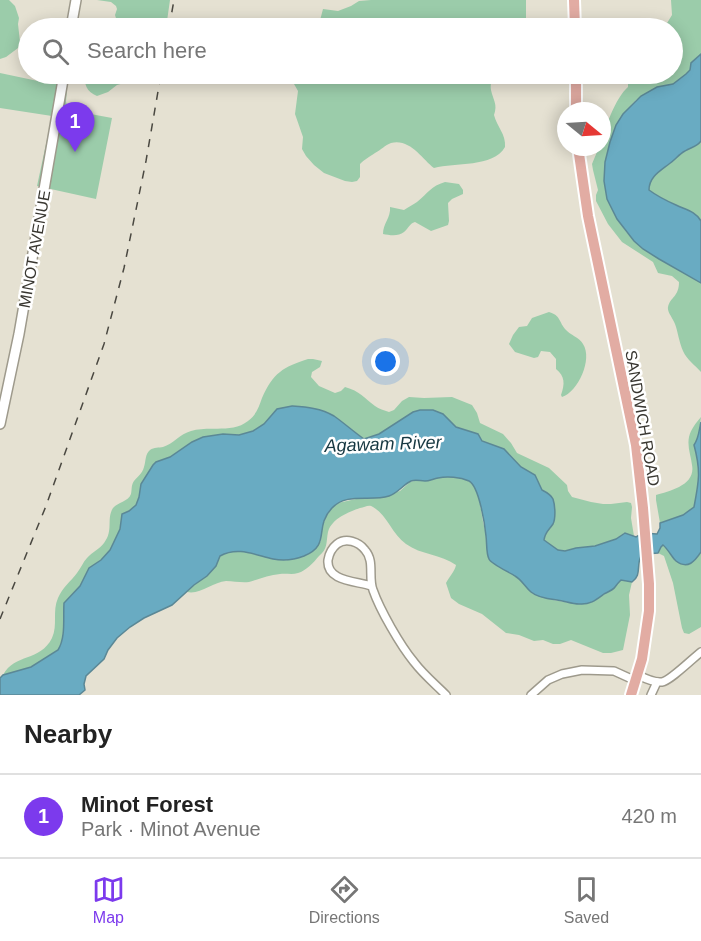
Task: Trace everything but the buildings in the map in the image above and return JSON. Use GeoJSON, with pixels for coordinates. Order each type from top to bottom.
{"type":"FeatureCollection","features":[{"type":"Feature","properties":{"kind":"main road"},"geometry":{"type":"LineString","coordinates":[[73,18],[76,0]]}},
{"type":"Feature","properties":{"kind":"main road"},"geometry":{"type":"LineString","coordinates":[[574,0],[574,18]]}},
{"type":"Feature","properties":{"kind":"main road","name":"MINOT AVENUE"},"geometry":{"type":"LineString","coordinates":[[0,424],[19,334],[62,84]]}},
{"type":"Feature","properties":{"kind":"main road"},"geometry":{"type":"LineString","coordinates":[[576,84],[576,102]]}},
{"type":"Feature","properties":{"kind":"main road","name":"SANDWICH ROAD"},"geometry":{"type":"LineString","coordinates":[[579,156],[588,216],[636,446],[645,530],[649,611],[644,649],[631,695]]}},
{"type":"Feature","properties":{"kind":"street"},"geometry":{"type":"LineString","coordinates":[[371,586],[344,579],[332,572],[328,562],[335,545],[342,541],[351,541],[366,550],[369,557],[371,586],[379,604],[408,654],[446,695]]}},
{"type":"Feature","properties":{"kind":"street"},"geometry":{"type":"LineString","coordinates":[[531,695],[555,676],[582,670],[614,671],[662,682],[701,652]]}},
{"type":"Feature","properties":{"kind":"street"},"geometry":{"type":"LineString","coordinates":[[651,695],[657,682]]}},
{"type":"Feature","properties":{"kind":"green space"},"geometry":{"type":"Polygon","coordinates":[[[0,0],[9,0],[15,6],[19,18],[18,48],[0,59],[0,0]]]}},
{"type":"Feature","properties":{"kind":"green space"},"geometry":{"type":"Polygon","coordinates":[[[97,0],[170,0],[167,18],[116,18],[117,9],[111,2],[97,0]]]}},
{"type":"Feature","properties":{"kind":"green space"},"geometry":{"type":"Polygon","coordinates":[[[526,0],[526,18],[321,18],[323,9],[338,11],[359,1],[526,0]]]}},
{"type":"Feature","properties":{"kind":"green space"},"geometry":{"type":"Polygon","coordinates":[[[671,0],[701,0],[701,54],[691,63],[690,70],[683,76],[683,18],[670,18],[671,0]]]}},
{"type":"Feature","properties":{"kind":"green space"},"geometry":{"type":"Polygon","coordinates":[[[0,73],[18,77],[18,84],[67,84],[66,102],[69,110],[112,118],[96,199],[37,186],[52,116],[0,108],[0,73]]]}},
{"type":"Feature","properties":{"kind":"green space"},"geometry":{"type":"Polygon","coordinates":[[[86,84],[120,84],[97,96],[86,84]]]}},
{"type":"Feature","properties":{"kind":"green space"},"geometry":{"type":"Polygon","coordinates":[[[294,84],[491,84],[495,105],[494,115],[504,138],[505,147],[499,154],[483,161],[434,168],[410,146],[398,142],[391,143],[360,164],[360,177],[357,181],[345,181],[324,173],[314,165],[302,149],[303,137],[295,114],[298,91],[294,84]]]}},
{"type":"Feature","properties":{"kind":"green space"},"geometry":{"type":"Polygon","coordinates":[[[628,84],[673,84],[657,87],[636,100],[623,114],[611,139],[611,113],[628,84]]]}},
{"type":"Feature","properties":{"kind":"green space"},"geometry":{"type":"Polygon","coordinates":[[[701,141],[701,221],[693,213],[649,190],[649,185],[656,175],[671,162],[701,141]]]}},
{"type":"Feature","properties":{"kind":"green space"},"geometry":{"type":"Polygon","coordinates":[[[595,156],[606,156],[605,162],[615,213],[631,237],[652,254],[701,283],[701,372],[685,354],[668,311],[669,304],[678,291],[679,282],[672,276],[658,273],[653,262],[622,242],[608,224],[596,201],[598,190],[592,164],[595,156]]]}},
{"type":"Feature","properties":{"kind":"green space"},"geometry":{"type":"Polygon","coordinates":[[[445,182],[459,184],[463,190],[463,194],[448,203],[448,225],[431,231],[415,222],[399,235],[383,234],[390,207],[404,210],[433,188],[445,182]]]}},
{"type":"Feature","properties":{"kind":"green space"},"geometry":{"type":"Polygon","coordinates":[[[549,312],[557,317],[565,329],[583,344],[586,350],[585,366],[578,382],[568,394],[562,397],[563,377],[556,369],[556,359],[550,352],[541,351],[538,357],[534,358],[515,352],[509,344],[519,327],[527,326],[532,318],[549,312]]]}},
{"type":"Feature","properties":{"kind":"green space"},"geometry":{"type":"Polygon","coordinates":[[[308,359],[322,361],[320,367],[312,372],[311,377],[319,386],[335,393],[345,387],[389,412],[409,397],[452,397],[472,405],[480,423],[503,434],[517,453],[549,468],[567,485],[572,497],[603,504],[631,503],[634,536],[624,533],[616,539],[595,546],[558,550],[544,540],[544,534],[553,524],[535,475],[521,467],[504,449],[482,441],[478,434],[456,427],[443,414],[413,412],[379,434],[364,439],[350,430],[277,409],[264,424],[253,431],[239,435],[223,434],[192,442],[170,457],[156,462],[141,484],[136,505],[122,514],[120,529],[110,550],[89,568],[80,586],[64,603],[63,633],[58,650],[31,667],[3,675],[14,663],[47,646],[55,628],[55,608],[60,594],[91,554],[104,543],[109,534],[111,512],[118,504],[130,497],[133,483],[145,465],[148,452],[153,448],[167,446],[191,431],[242,425],[251,419],[270,382],[280,372],[308,359]]]}},
{"type":"Feature","properties":{"kind":"green space"},"geometry":{"type":"Polygon","coordinates":[[[701,417],[695,445],[699,476],[694,507],[683,515],[660,523],[656,495],[681,486],[690,478],[692,465],[689,437],[701,417]]]}},
{"type":"Feature","properties":{"kind":"green space"},"geometry":{"type":"Polygon","coordinates":[[[442,477],[464,479],[473,485],[478,496],[493,563],[520,579],[533,594],[577,604],[589,603],[614,588],[621,580],[632,582],[629,595],[630,615],[623,650],[603,653],[571,640],[553,644],[506,633],[482,614],[451,598],[446,583],[456,565],[406,544],[378,510],[370,506],[360,508],[337,519],[330,527],[324,551],[301,572],[272,575],[249,582],[226,581],[197,592],[187,592],[211,571],[221,555],[228,552],[245,551],[281,560],[298,558],[321,541],[321,530],[326,517],[338,503],[376,498],[400,491],[410,482],[442,477]]]}},
{"type":"Feature","properties":{"kind":"green space"},"geometry":{"type":"Polygon","coordinates":[[[663,545],[675,561],[697,558],[701,552],[701,627],[689,634],[684,633],[682,628],[673,583],[664,556],[658,553],[663,545]]]}},
{"type":"Feature","properties":{"kind":"water"},"geometry":{"type":"Polygon","coordinates":[[[701,54],[701,141],[656,175],[649,185],[649,190],[693,213],[701,221],[701,283],[643,249],[634,241],[617,219],[607,199],[604,181],[606,156],[611,156],[611,139],[623,114],[641,96],[657,87],[683,84],[683,76],[690,70],[691,63],[701,54]]]}},
{"type":"Feature","properties":{"kind":"water","name":"Agawam River"},"geometry":{"type":"Polygon","coordinates":[[[292,406],[313,408],[329,413],[364,439],[379,434],[413,412],[433,410],[443,414],[456,427],[478,434],[482,441],[504,449],[521,467],[535,475],[542,490],[553,499],[554,505],[554,521],[544,540],[558,550],[565,551],[595,546],[616,539],[625,533],[636,537],[643,533],[657,534],[660,523],[683,515],[694,507],[698,462],[694,445],[701,422],[701,552],[694,561],[684,565],[675,560],[663,545],[658,553],[641,556],[637,576],[632,582],[621,580],[613,589],[590,603],[576,604],[544,598],[534,594],[517,578],[490,561],[487,554],[481,506],[473,484],[449,477],[427,481],[413,480],[389,496],[352,499],[338,503],[326,515],[318,546],[304,556],[281,560],[233,552],[220,556],[216,566],[207,576],[172,605],[144,618],[117,638],[104,659],[86,676],[85,690],[79,695],[0,695],[0,678],[3,675],[31,667],[58,650],[63,633],[64,603],[80,586],[89,568],[110,550],[120,529],[122,514],[136,505],[141,484],[156,462],[170,457],[203,437],[223,434],[239,435],[253,431],[264,424],[277,409],[292,406]]]}},
{"type":"Feature","properties":{"kind":"railway"},"geometry":{"type":"LineString","coordinates":[[171,18],[174,0]]}},
{"type":"Feature","properties":{"kind":"railway"},"geometry":{"type":"LineString","coordinates":[[0,619],[46,506],[104,344],[124,268],[159,84]]}},
{"type":"Feature","properties":{"kind":"place","name":"Minot Forest"},"geometry":{"type":"Point","coordinates":[75,152]}}]}
